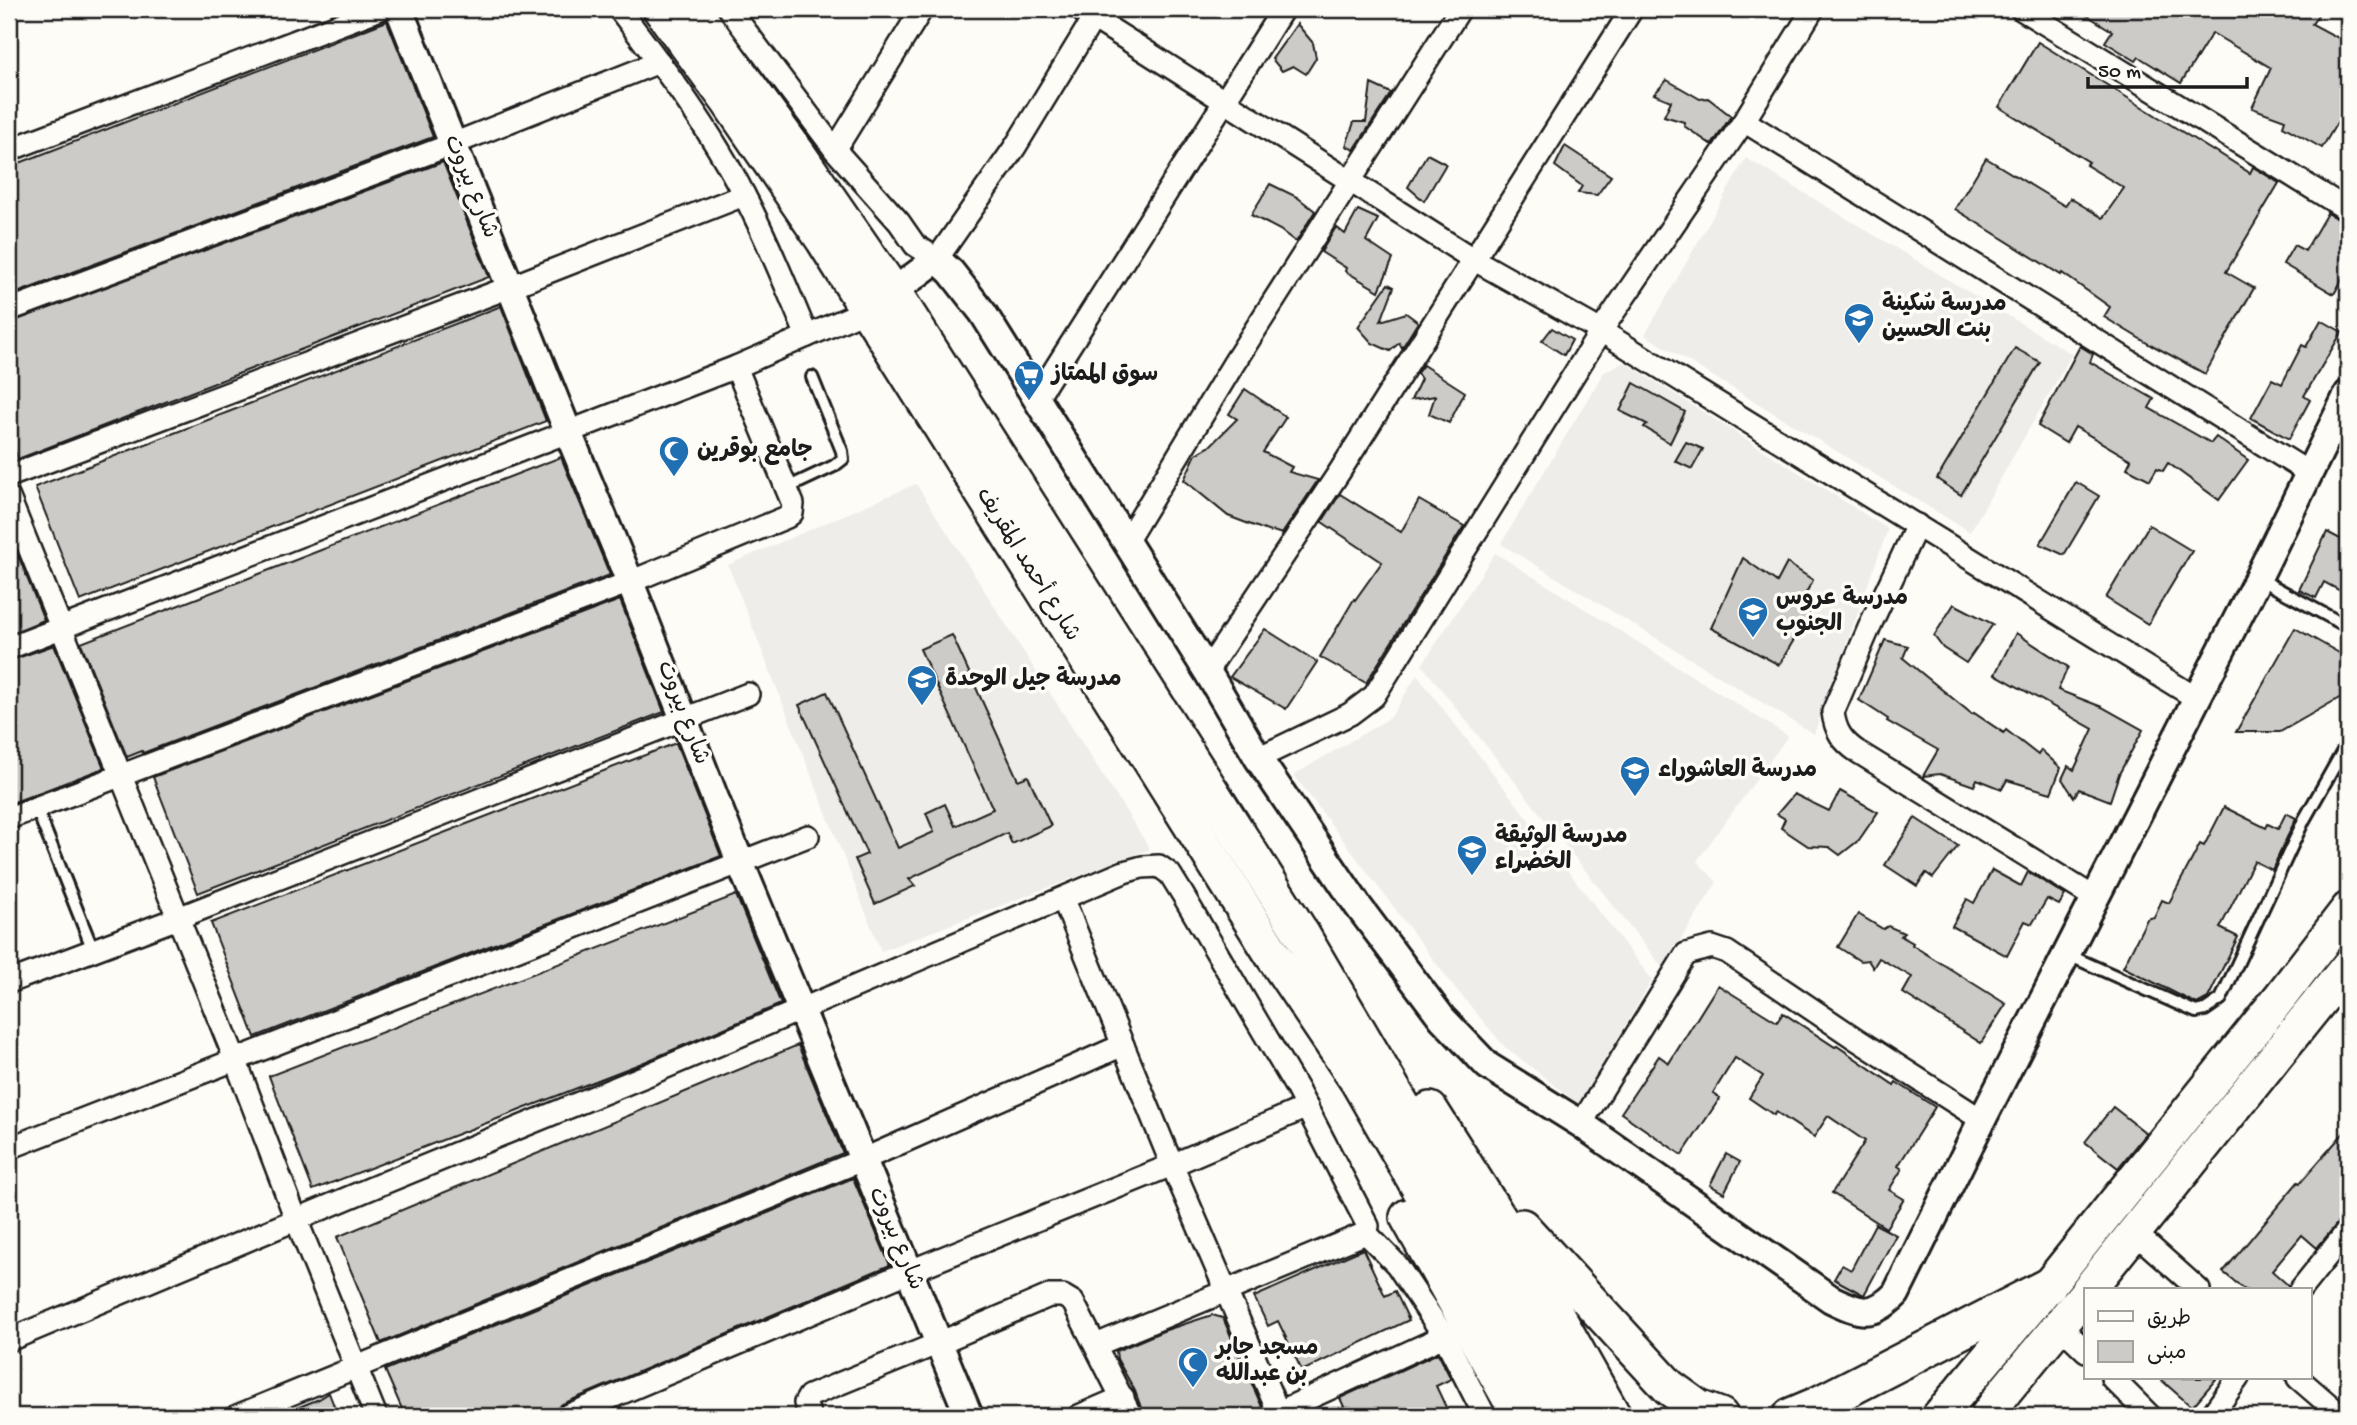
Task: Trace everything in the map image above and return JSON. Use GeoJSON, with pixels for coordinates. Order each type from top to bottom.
{"type":"FeatureCollection","features":[{"type":"Feature","properties":{"kind":"highway","name":"شارع أحمد المقريف"},"geometry":{"type":"LineString","coordinates":[[661,9],[728,100],[824,240],[880,301],[1299,930],[1396,1120]]}},
{"type":"Feature","properties":{"kind":"highway","name":"شارع أحمد المقريف"},"geometry":{"type":"LineString","coordinates":[[692,9],[797,153],[880,301],[1273,956],[1358,1081],[1396,1120]]}},
{"type":"Feature","properties":{"kind":"highway"},"geometry":{"type":"LineString","coordinates":[[1299,930],[1345,982],[1375,1023],[1528,1265],[1613,1416]]}},
{"type":"Feature","properties":{"kind":"highway"},"geometry":{"type":"LineString","coordinates":[[1273,956],[1508,1413]]}},
{"type":"Feature","properties":{"kind":"highway"},"geometry":{"type":"LineString","coordinates":[[1396,1120],[1547,1416]]}},
{"type":"Feature","properties":{"kind":"highway"},"geometry":{"type":"LineString","coordinates":[[1396,1120],[1576,1416]]}},
{"type":"Feature","properties":{"kind":"highway"},"geometry":{"type":"LineString","coordinates":[[1467,1167],[1669,1387],[1698,1408],[1720,1416]]}},
{"type":"Feature","properties":{"kind":"highway"},"geometry":{"type":"LineString","coordinates":[[1791,1416],[1818,1405],[2048,1286]]}},
{"type":"Feature","properties":{"kind":"main road"},"geometry":{"type":"LineString","coordinates":[[1939,1416],[2048,1286],[2348,909]]}},
{"type":"Feature","properties":{"kind":"main road"},"geometry":{"type":"LineString","coordinates":[[2090,1288],[2348,965]]}},
{"type":"Feature","properties":{"kind":"main road"},"geometry":{"type":"LineString","coordinates":[[1987,1416],[2084,1296]]}},
{"type":"Feature","properties":{"kind":"street"},"geometry":{"type":"LineString","coordinates":[[9,150],[380,9]]}},
{"type":"Feature","properties":{"kind":"street","name":"شارع بيروت"},"geometry":{"type":"LineString","coordinates":[[399,9],[568,432],[631,582],[740,862],[969,1416]]}},
{"type":"Feature","properties":{"kind":"street"},"geometry":{"type":"LineString","coordinates":[[619,9],[697,116],[744,195],[807,336]]}},
{"type":"Feature","properties":{"kind":"street"},"geometry":{"type":"LineString","coordinates":[[835,150],[922,9]]}},
{"type":"Feature","properties":{"kind":"street"},"geometry":{"type":"LineString","coordinates":[[1036,398],[1283,9]]}},
{"type":"Feature","properties":{"kind":"street"},"geometry":{"type":"LineString","coordinates":[[1126,542],[1349,181],[1460,9]]}},
{"type":"Feature","properties":{"kind":"street"},"geometry":{"type":"LineString","coordinates":[[1207,671],[1340,471],[1632,9]]}},
{"type":"Feature","properties":{"kind":"street"},"geometry":{"type":"LineString","coordinates":[[1258,758],[1350,714],[1374,696],[1601,331],[1744,121],[1813,9]]}},
{"type":"Feature","properties":{"kind":"street"},"geometry":{"type":"LineString","coordinates":[[2021,9],[2348,210]]}},
{"type":"Feature","properties":{"kind":"street"},"geometry":{"type":"LineString","coordinates":[[9,648],[736,367],[880,301],[937,259],[1015,147],[1091,12],[1473,259],[1601,331],[2196,698]]}},
{"type":"Feature","properties":{"kind":"street"},"geometry":{"type":"LineString","coordinates":[[740,14],[835,150],[899,222],[915,245],[937,259],[983,313],[1207,671],[1258,758],[1358,905],[1441,1018],[1488,1066],[1581,1124],[1831,1299],[1852,1310],[1882,1308],[1896,1294],[1982,1119],[2258,578],[2348,394]]}},
{"type":"Feature","properties":{"kind":"street"},"geometry":{"type":"LineString","coordinates":[[9,310],[453,144],[659,62]]}},
{"type":"Feature","properties":{"kind":"street"},"geometry":{"type":"LineString","coordinates":[[1744,121],[2309,473]]}},
{"type":"Feature","properties":{"kind":"street"},"geometry":{"type":"LineString","coordinates":[[9,476],[510,287],[744,195]]}},
{"type":"Feature","properties":{"kind":"street"},"geometry":{"type":"LineString","coordinates":[[9,818],[631,582],[787,517],[792,513],[793,504],[736,367]]}},
{"type":"Feature","properties":{"kind":"street"},"geometry":{"type":"LineString","coordinates":[[9,498],[376,1416]]}},
{"type":"Feature","properties":{"kind":"street"},"geometry":{"type":"LineString","coordinates":[[1917,525],[1833,712],[1834,723],[1846,743],[1858,752],[2095,898]]}},
{"type":"Feature","properties":{"kind":"street"},"geometry":{"type":"LineString","coordinates":[[9,982],[748,694]]}},
{"type":"Feature","properties":{"kind":"street"},"geometry":{"type":"LineString","coordinates":[[9,1148],[808,836]]}},
{"type":"Feature","properties":{"kind":"street"},"geometry":{"type":"LineString","coordinates":[[9,1340],[645,1076],[1124,872],[1142,867],[1159,866],[1170,874],[1307,1107],[1368,1226],[1366,1233]]}},
{"type":"Feature","properties":{"kind":"street"},"geometry":{"type":"LineString","coordinates":[[1063,899],[1172,1165],[1280,1414],[1444,1336]]}},
{"type":"Feature","properties":{"kind":"street"},"geometry":{"type":"LineString","coordinates":[[1581,1124],[1686,954],[1713,947],[1727,951],[1856,1039],[1982,1119]]}},
{"type":"Feature","properties":{"kind":"street"},"geometry":{"type":"LineString","coordinates":[[237,1416],[862,1160],[1124,1045]]}},
{"type":"Feature","properties":{"kind":"street"},"geometry":{"type":"LineString","coordinates":[[567,1416],[1307,1107]]}},
{"type":"Feature","properties":{"kind":"street"},"geometry":{"type":"LineString","coordinates":[[2302,1288],[2348,1230]]}},
{"type":"Feature","properties":{"kind":"street"},"geometry":{"type":"LineString","coordinates":[[1096,1345],[1366,1233]]}},
{"type":"Feature","properties":{"kind":"street"},"geometry":{"type":"LineString","coordinates":[[1366,1233],[1397,1265],[1444,1336],[1508,1413]]}},
{"type":"Feature","properties":{"kind":"street"},"geometry":{"type":"LineString","coordinates":[[2135,1233],[2197,1288]]}},
{"type":"Feature","properties":{"kind":"street"},"geometry":{"type":"LineString","coordinates":[[810,1416],[805,1403],[809,1396],[1049,1296],[1063,1296],[1073,1302],[1127,1407],[1080,1416]]}},
{"type":"Feature","properties":{"kind":"street"},"geometry":{"type":"LineString","coordinates":[[2059,1325],[2084,1349]]}},
{"type":"Feature","properties":{"kind":"street"},"geometry":{"type":"LineString","coordinates":[[2114,1380],[2150,1416]]}},
{"type":"Feature","properties":{"kind":"street"},"geometry":{"type":"LineString","coordinates":[[2211,1416],[2237,1380]]}},
{"type":"Feature","properties":{"kind":"street"},"geometry":{"type":"LineString","coordinates":[[2300,1380],[2342,1416]]}},
{"type":"Feature","properties":{"kind":"lane"},"geometry":{"type":"LineString","coordinates":[[787,488],[843,460],[842,451],[812,377]]}},
{"type":"Feature","properties":{"kind":"lane"},"geometry":{"type":"LineString","coordinates":[[2258,578],[2348,627]]}},
{"type":"Feature","properties":{"kind":"lane"},"geometry":{"type":"LineString","coordinates":[[2066,954],[2196,1012],[2205,1010],[2221,999],[2304,820],[2348,742]]}},
{"type":"Feature","properties":{"kind":"lane"},"geometry":{"type":"LineString","coordinates":[[36,807],[93,950]]}},
{"type":"Feature","properties":{"kind":"shaded area","name":"مدرسة سُكينة بنت الحسين"},"geometry":{"type":"Polygon","coordinates":[[[1746,158],[2072,354],[1970,532],[1645,335],[1746,158]]]}},
{"type":"Feature","properties":{"kind":"shaded area","name":"مدرسة عروس الجنوب"},"geometry":{"type":"Polygon","coordinates":[[[1624,362],[1888,529],[1814,734],[1501,544],[1604,372],[1624,362]]]}},
{"type":"Feature","properties":{"kind":"shaded area","name":"مدرسة جيل الوحدة"},"geometry":{"type":"Polygon","coordinates":[[[916,484],[1150,849],[881,951],[728,565],[916,484]]]}},
{"type":"Feature","properties":{"kind":"shaded area","name":"مدرسة العاشوراء"},"geometry":{"type":"Polygon","coordinates":[[[1495,553],[1788,736],[1697,861],[1717,882],[1663,968],[1422,665],[1495,553]]]}},
{"type":"Feature","properties":{"kind":"shaded area","name":"مدرسة الوثيقة الخضراء"},"geometry":{"type":"Polygon","coordinates":[[[1417,675],[1652,980],[1579,1104],[1504,1046],[1451,983],[1294,775],[1391,717],[1417,675]]]}},
{"type":"Feature","properties":{"kind":"building"},"geometry":{"type":"Polygon","coordinates":[[[2077,9],[2250,9],[2264,17],[2269,9],[2322,9],[2312,24],[2348,43],[2348,96],[2342,107],[2345,109],[2322,148],[2283,126],[2285,120],[2252,108],[2271,68],[2212,33],[2181,83],[2139,57],[2136,61],[2105,42],[2112,31],[2077,9]]]}},
{"type":"Feature","properties":{"kind":"building"},"geometry":{"type":"Polygon","coordinates":[[[387,21],[433,137],[9,296],[9,167],[387,21]]]}},
{"type":"Feature","properties":{"kind":"building"},"geometry":{"type":"Polygon","coordinates":[[[1297,24],[1313,43],[1316,58],[1306,74],[1293,66],[1282,71],[1272,59],[1297,24]]]}},
{"type":"Feature","properties":{"kind":"building"},"geometry":{"type":"Polygon","coordinates":[[[2038,42],[2250,173],[2253,167],[2279,183],[2226,272],[2254,288],[2205,374],[2104,317],[2110,307],[2062,273],[2061,275],[1955,209],[1986,158],[2065,206],[2070,198],[2103,218],[2124,188],[2086,165],[2089,162],[1999,107],[2038,42]]]}},
{"type":"Feature","properties":{"kind":"building"},"geometry":{"type":"Polygon","coordinates":[[[1667,80],[1700,99],[1708,98],[1731,116],[1712,145],[1684,126],[1684,122],[1664,116],[1671,101],[1654,94],[1667,80]]]}},
{"type":"Feature","properties":{"kind":"building"},"geometry":{"type":"Polygon","coordinates":[[[1371,84],[1391,93],[1354,150],[1346,146],[1354,122],[1366,122],[1371,84]]]}},
{"type":"Feature","properties":{"kind":"building"},"geometry":{"type":"Polygon","coordinates":[[[1565,146],[1611,176],[1597,195],[1578,193],[1582,186],[1555,166],[1565,146]]]}},
{"type":"Feature","properties":{"kind":"building"},"geometry":{"type":"Polygon","coordinates":[[[1427,154],[1446,164],[1424,201],[1408,187],[1427,154]]]}},
{"type":"Feature","properties":{"kind":"building"},"geometry":{"type":"Polygon","coordinates":[[[443,162],[489,277],[18,459],[9,435],[9,323],[443,162]]]}},
{"type":"Feature","properties":{"kind":"building"},"geometry":{"type":"Polygon","coordinates":[[[1270,184],[1297,197],[1315,211],[1296,242],[1251,215],[1270,184]]]}},
{"type":"Feature","properties":{"kind":"building"},"geometry":{"type":"Polygon","coordinates":[[[1358,210],[1378,219],[1366,241],[1393,259],[1379,291],[1345,271],[1346,268],[1321,252],[1336,227],[1345,234],[1358,210]]]}},
{"type":"Feature","properties":{"kind":"building"},"geometry":{"type":"Polygon","coordinates":[[[2327,213],[2348,224],[2348,269],[2334,294],[2283,264],[2294,245],[2305,251],[2327,213]]]}},
{"type":"Feature","properties":{"kind":"building"},"geometry":{"type":"Polygon","coordinates":[[[1388,284],[1394,287],[1381,321],[1406,313],[1418,322],[1402,348],[1399,343],[1390,351],[1372,343],[1358,327],[1388,284]]]}},
{"type":"Feature","properties":{"kind":"building"},"geometry":{"type":"Polygon","coordinates":[[[501,306],[546,421],[80,601],[35,487],[501,306]]]}},
{"type":"Feature","properties":{"kind":"building"},"geometry":{"type":"Polygon","coordinates":[[[2321,320],[2342,332],[2304,396],[2310,400],[2289,439],[2251,418],[2272,379],[2282,384],[2302,345],[2306,347],[2321,320]]]}},
{"type":"Feature","properties":{"kind":"building"},"geometry":{"type":"Polygon","coordinates":[[[1552,328],[1572,340],[1564,355],[1542,341],[1552,328]]]}},
{"type":"Feature","properties":{"kind":"building"},"geometry":{"type":"Polygon","coordinates":[[[2080,346],[2093,354],[2090,362],[2154,399],[2149,408],[2211,443],[2216,437],[2248,460],[2219,500],[2168,463],[2163,471],[2157,468],[2150,480],[2127,468],[2131,460],[2075,427],[2066,443],[2038,426],[2080,346]]]}},
{"type":"Feature","properties":{"kind":"building"},"geometry":{"type":"Polygon","coordinates":[[[2015,348],[2040,362],[1961,495],[1937,479],[2015,348]]]}},
{"type":"Feature","properties":{"kind":"building"},"geometry":{"type":"Polygon","coordinates":[[[1423,365],[1465,392],[1449,423],[1429,414],[1435,396],[1411,400],[1421,379],[1417,373],[1423,365]]]}},
{"type":"Feature","properties":{"kind":"building"},"geometry":{"type":"Polygon","coordinates":[[[1634,383],[1685,412],[1670,443],[1644,427],[1647,424],[1620,411],[1634,383]]]}},
{"type":"Feature","properties":{"kind":"building"},"geometry":{"type":"Polygon","coordinates":[[[1245,389],[1286,417],[1263,452],[1292,467],[1289,472],[1318,480],[1282,534],[1228,516],[1184,480],[1196,454],[1209,447],[1237,419],[1229,414],[1245,389]]]}},
{"type":"Feature","properties":{"kind":"building"},"geometry":{"type":"Polygon","coordinates":[[[1686,442],[1703,449],[1692,469],[1675,461],[1686,442]]]}},
{"type":"Feature","properties":{"kind":"building"},"geometry":{"type":"Polygon","coordinates":[[[561,457],[610,575],[127,757],[81,643],[561,457]]]}},
{"type":"Feature","properties":{"kind":"building"},"geometry":{"type":"Polygon","coordinates":[[[2076,482],[2099,496],[2064,555],[2040,544],[2076,482]]]}},
{"type":"Feature","properties":{"kind":"building"},"geometry":{"type":"Polygon","coordinates":[[[1340,494],[1401,532],[1419,500],[1464,526],[1366,683],[1320,657],[1354,599],[1382,562],[1322,522],[1340,494]]]}},
{"type":"Feature","properties":{"kind":"building"},"geometry":{"type":"Polygon","coordinates":[[[2149,525],[2192,551],[2148,624],[2106,598],[2149,525]]]}},
{"type":"Feature","properties":{"kind":"building"},"geometry":{"type":"Polygon","coordinates":[[[2327,532],[2348,543],[2348,595],[2324,582],[2316,598],[2299,590],[2327,532]]]}},
{"type":"Feature","properties":{"kind":"building"},"geometry":{"type":"Polygon","coordinates":[[[9,533],[44,620],[9,634],[9,533]]]}},
{"type":"Feature","properties":{"kind":"building"},"geometry":{"type":"Polygon","coordinates":[[[1743,558],[1777,582],[1787,563],[1813,580],[1802,600],[1815,604],[1779,665],[1711,628],[1743,558]]]}},
{"type":"Feature","properties":{"kind":"building"},"geometry":{"type":"Polygon","coordinates":[[[620,600],[664,712],[198,893],[153,777],[620,600]]]}},
{"type":"Feature","properties":{"kind":"building"},"geometry":{"type":"Polygon","coordinates":[[[1954,604],[1993,624],[1966,663],[1943,648],[1934,636],[1954,604]]]}},
{"type":"Feature","properties":{"kind":"building"},"geometry":{"type":"Polygon","coordinates":[[[2295,628],[2348,658],[2348,693],[2280,732],[2236,732],[2295,628]]]}},
{"type":"Feature","properties":{"kind":"building"},"geometry":{"type":"Polygon","coordinates":[[[1265,629],[1317,662],[1286,709],[1230,677],[1265,629]]]}},
{"type":"Feature","properties":{"kind":"building"},"geometry":{"type":"Polygon","coordinates":[[[2016,633],[2068,667],[2058,690],[2102,707],[2143,730],[2119,774],[2110,801],[2079,789],[2074,797],[2062,779],[2068,766],[2074,770],[2093,729],[1995,674],[2016,633]]]}},
{"type":"Feature","properties":{"kind":"building"},"geometry":{"type":"Polygon","coordinates":[[[952,635],[1018,780],[1028,776],[1051,826],[1012,844],[1007,833],[909,879],[915,886],[875,904],[855,859],[867,854],[799,705],[827,692],[898,848],[934,832],[926,813],[945,804],[955,826],[993,809],[920,649],[952,635]]]}},
{"type":"Feature","properties":{"kind":"building"},"geometry":{"type":"Polygon","coordinates":[[[1885,640],[1908,646],[1903,658],[1972,714],[2004,733],[2006,730],[2038,755],[2041,750],[2061,768],[2051,793],[2007,780],[2002,789],[1977,779],[1974,786],[1940,774],[1923,776],[1938,750],[1887,721],[1888,719],[1859,700],[1885,640]]]}},
{"type":"Feature","properties":{"kind":"building"},"geometry":{"type":"Polygon","coordinates":[[[54,645],[104,768],[9,804],[9,661],[54,645]]]}},
{"type":"Feature","properties":{"kind":"building"},"geometry":{"type":"Polygon","coordinates":[[[676,743],[721,856],[255,1037],[211,923],[676,743]]]}},
{"type":"Feature","properties":{"kind":"building"},"geometry":{"type":"Polygon","coordinates":[[[1840,791],[1878,812],[1859,840],[1840,855],[1829,847],[1808,846],[1781,828],[1785,819],[1777,814],[1794,794],[1829,811],[1840,791]]]}},
{"type":"Feature","properties":{"kind":"building"},"geometry":{"type":"Polygon","coordinates":[[[2224,807],[2266,828],[2268,824],[2278,829],[2286,813],[2296,818],[2272,870],[2254,861],[2220,928],[2238,937],[2208,998],[2197,1004],[2123,967],[2147,919],[2154,917],[2162,900],[2169,903],[2200,844],[2204,846],[2224,807]]]}},
{"type":"Feature","properties":{"kind":"building"},"geometry":{"type":"Polygon","coordinates":[[[1915,818],[1958,846],[1933,878],[1926,873],[1917,886],[1885,865],[1915,818]]]}},
{"type":"Feature","properties":{"kind":"building"},"geometry":{"type":"Polygon","coordinates":[[[1992,870],[2021,886],[2028,872],[2065,895],[2059,905],[2047,899],[2032,924],[2025,921],[2007,956],[1952,926],[1967,899],[1974,903],[1992,870]]]}},
{"type":"Feature","properties":{"kind":"building"},"geometry":{"type":"Polygon","coordinates":[[[736,895],[781,1004],[642,1063],[313,1190],[269,1076],[736,895]]]}},
{"type":"Feature","properties":{"kind":"building"},"geometry":{"type":"Polygon","coordinates":[[[1858,914],[1883,929],[1888,926],[1904,933],[1901,936],[1913,943],[1912,945],[2006,1004],[1981,1043],[1903,993],[1912,977],[1879,958],[1873,968],[1868,960],[1860,961],[1838,947],[1858,914]]]}},
{"type":"Feature","properties":{"kind":"building"},"geometry":{"type":"Polygon","coordinates":[[[1718,985],[1777,1022],[1783,1013],[1894,1085],[1896,1082],[1935,1107],[1898,1166],[1902,1169],[1889,1190],[1904,1199],[1886,1228],[1832,1193],[1865,1141],[1828,1116],[1814,1137],[1776,1112],[1774,1115],[1749,1098],[1763,1076],[1735,1058],[1713,1093],[1720,1098],[1682,1155],[1621,1113],[1659,1056],[1669,1063],[1718,985]]]}},
{"type":"Feature","properties":{"kind":"building"},"geometry":{"type":"Polygon","coordinates":[[[798,1045],[843,1153],[381,1343],[337,1237],[798,1045]]]}},
{"type":"Feature","properties":{"kind":"building"},"geometry":{"type":"Polygon","coordinates":[[[2113,1107],[2146,1133],[2118,1168],[2085,1142],[2113,1107]]]}},
{"type":"Feature","properties":{"kind":"building"},"geometry":{"type":"Polygon","coordinates":[[[2348,1128],[2348,1199],[2340,1220],[2317,1248],[2302,1235],[2272,1271],[2288,1285],[2287,1288],[2243,1288],[2223,1272],[2298,1182],[2300,1183],[2348,1128]]]}},
{"type":"Feature","properties":{"kind":"building"},"geometry":{"type":"Polygon","coordinates":[[[1726,1154],[1740,1162],[1724,1193],[1710,1185],[1726,1154]]]}},
{"type":"Feature","properties":{"kind":"building"},"geometry":{"type":"Polygon","coordinates":[[[853,1178],[890,1265],[562,1404],[556,1409],[554,1416],[405,1416],[385,1370],[853,1178]]]}},
{"type":"Feature","properties":{"kind":"building"},"geometry":{"type":"Polygon","coordinates":[[[1875,1224],[1896,1235],[1864,1295],[1834,1279],[1842,1265],[1851,1270],[1875,1224]]]}},
{"type":"Feature","properties":{"kind":"building"},"geometry":{"type":"Polygon","coordinates":[[[1363,1249],[1385,1296],[1395,1291],[1409,1320],[1302,1371],[1278,1321],[1268,1326],[1254,1297],[1363,1249]]]}},
{"type":"Feature","properties":{"kind":"building","name":"مسجد جابر بن عبدالله"},"geometry":{"type":"Polygon","coordinates":[[[1212,1315],[1223,1318],[1266,1416],[1144,1416],[1135,1391],[1117,1359],[1116,1351],[1163,1331],[1212,1315]]]}},
{"type":"Feature","properties":{"kind":"building"},"geometry":{"type":"Polygon","coordinates":[[[1438,1353],[1451,1379],[1436,1386],[1450,1416],[1348,1416],[1340,1398],[1438,1353]]]}},
{"type":"Feature","properties":{"kind":"building"},"geometry":{"type":"Polygon","coordinates":[[[2161,1380],[2215,1380],[2192,1407],[2161,1380]]]}},
{"type":"Feature","properties":{"kind":"building"},"geometry":{"type":"Polygon","coordinates":[[[329,1393],[338,1416],[277,1416],[319,1399],[329,1393]]]}},
{"type":"Feature","properties":{"kind":"place","name":"مدرسة سُكينة بنت الحسين"},"geometry":{"type":"Point","coordinates":[1859,345]}},
{"type":"Feature","properties":{"kind":"place","name":"سوق الممتاز"},"geometry":{"type":"Point","coordinates":[1029,402]}},
{"type":"Feature","properties":{"kind":"place","name":"جامع بوقرين"},"geometry":{"type":"Point","coordinates":[674,478]}},
{"type":"Feature","properties":{"kind":"place","name":"مدرسة عروس الجنوب"},"geometry":{"type":"Point","coordinates":[1753,639]}},
{"type":"Feature","properties":{"kind":"place","name":"مدرسة جيل الوحدة"},"geometry":{"type":"Point","coordinates":[922,707]}},
{"type":"Feature","properties":{"kind":"place","name":"مدرسة العاشوراء"},"geometry":{"type":"Point","coordinates":[1635,798]}},
{"type":"Feature","properties":{"kind":"place","name":"مدرسة الوثيقة الخضراء"},"geometry":{"type":"Point","coordinates":[1472,877]}},
{"type":"Feature","properties":{"kind":"place","name":"مسجد جابر بن عبدالله"},"geometry":{"type":"Point","coordinates":[1193,1389]}}]}
